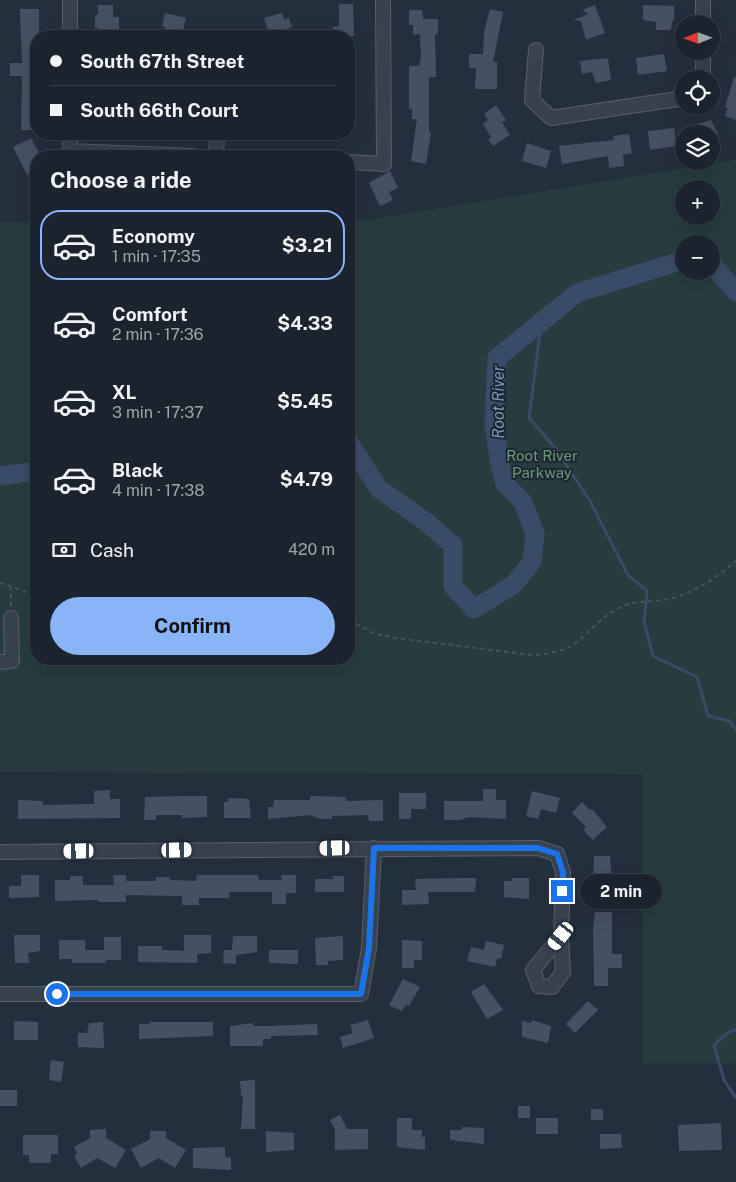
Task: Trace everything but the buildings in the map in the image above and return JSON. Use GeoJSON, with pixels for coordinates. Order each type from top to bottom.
{"type":"FeatureCollection","features":[{"type":"Feature","properties":{"kind":"street"},"geometry":{"type":"LineString","coordinates":[[70,0],[70,30]]}},
{"type":"Feature","properties":{"kind":"street"},"geometry":{"type":"LineString","coordinates":[[355,162],[384,164],[384,0]]}},
{"type":"Feature","properties":{"kind":"street"},"geometry":{"type":"LineString","coordinates":[[702,0],[702,15]]}},
{"type":"Feature","properties":{"kind":"street"},"geometry":{"type":"LineString","coordinates":[[536,50],[532,100],[551,118],[675,99]]}},
{"type":"Feature","properties":{"kind":"street"},"geometry":{"type":"LineString","coordinates":[[0,662],[12,661],[11,618]]}},
{"type":"Feature","properties":{"kind":"street"},"geometry":{"type":"LineString","coordinates":[[0,994],[361,994],[369,948],[374,848]]}},
{"type":"Feature","properties":{"kind":"street"},"geometry":{"type":"LineString","coordinates":[[0,852],[538,848],[557,854],[563,872],[561,936]]}},
{"type":"Feature","properties":{"kind":"path"},"geometry":{"type":"LineString","coordinates":[[355,623],[375,634],[385,636],[533,655],[554,654],[569,648],[622,606],[657,601],[688,593],[713,579],[736,561]]}},
{"type":"Feature","properties":{"kind":"path"},"geometry":{"type":"LineString","coordinates":[[0,583],[30,593]]}},
{"type":"Feature","properties":{"kind":"path"},"geometry":{"type":"LineString","coordinates":[[11,587],[11,618]]}},
{"type":"Feature","properties":{"kind":"green space","name":"Root River Parkway"},"geometry":{"type":"Polygon","coordinates":[[[736,160],[736,1063],[643,1063],[642,774],[0,772],[0,222],[30,222],[30,665],[355,665],[355,222],[675,170],[720,170],[720,163],[736,160]]]}},
{"type":"Feature","properties":{"kind":"waterway","name":"Root River"},"geometry":{"type":"LineString","coordinates":[[355,452],[378,488],[425,521],[453,545],[453,586],[474,609],[513,585],[532,562],[535,534],[523,502],[505,484],[500,465],[494,425],[497,358],[577,293],[675,263]]}},
{"type":"Feature","properties":{"kind":"waterway","name":"Root River"},"geometry":{"type":"LineString","coordinates":[[720,273],[736,292]]}},
{"type":"Feature","properties":{"kind":"waterway"},"geometry":{"type":"LineString","coordinates":[[562,306],[553,322],[540,333],[529,418],[556,449],[590,501],[628,575],[647,591],[644,622],[653,656],[697,677],[708,716],[729,721],[736,730]]}},
{"type":"Feature","properties":{"kind":"waterway","name":"Root River"},"geometry":{"type":"LineString","coordinates":[[0,476],[30,472]]}},
{"type":"Feature","properties":{"kind":"waterway"},"geometry":{"type":"LineString","coordinates":[[736,1030],[729,1032],[714,1045],[724,1080],[736,1098]]}},
{"type":"Feature","properties":{"kind":"route"},"geometry":{"type":"LineString","coordinates":[[57,994],[361,994],[369,948],[374,848],[538,848],[557,854],[563,872],[562,891]]}}]}
